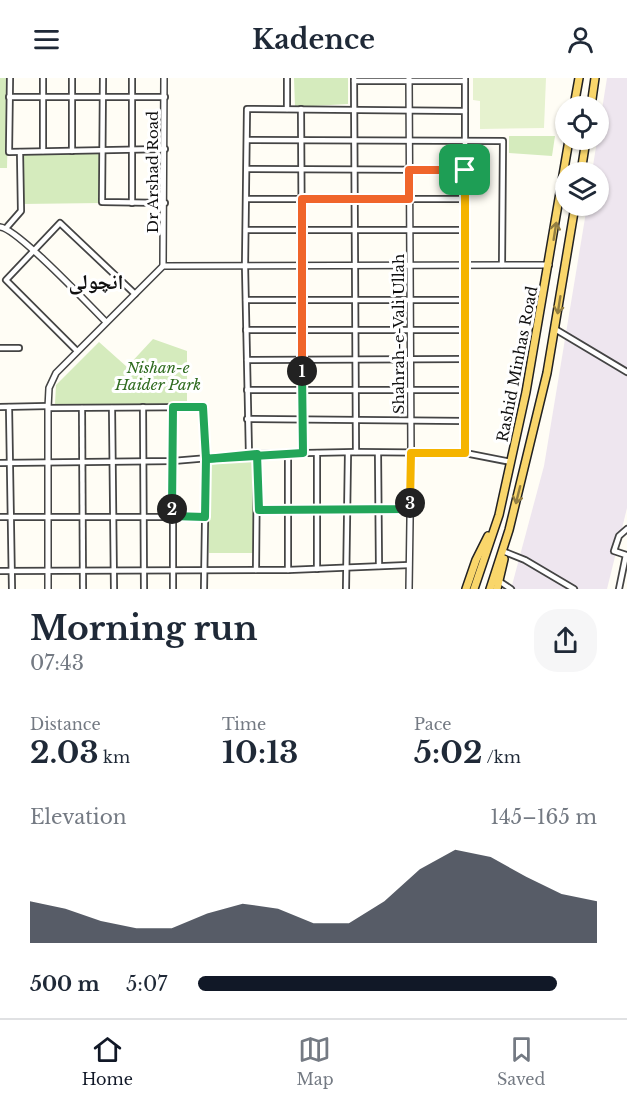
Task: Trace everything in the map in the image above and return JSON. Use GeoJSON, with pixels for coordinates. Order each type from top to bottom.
{"type":"FeatureCollection","features":[{"type":"Feature","properties":{"kind":"main road"},"geometry":{"type":"LineString","coordinates":[[576,96],[579,78]]}},
{"type":"Feature","properties":{"kind":"main road"},"geometry":{"type":"LineString","coordinates":[[592,96],[595,78]]}},
{"type":"Feature","properties":{"kind":"main road","name":"Rashid Minhas Road"},"geometry":{"type":"LineString","coordinates":[[474,589],[499,515],[511,462],[549,265],[567,150]]}},
{"type":"Feature","properties":{"kind":"main road","name":"Rashid Minhas Road"},"geometry":{"type":"LineString","coordinates":[[490,589],[509,530],[547,373],[573,216]]}},
{"type":"Feature","properties":{"kind":"main road"},"geometry":{"type":"LineString","coordinates":[[466,589],[476,560],[499,515]]}},
{"type":"Feature","properties":{"kind":"main road"},"geometry":{"type":"LineString","coordinates":[[498,585],[509,530]]}},
{"type":"Feature","properties":{"kind":"street"},"geometry":{"type":"LineString","coordinates":[[10,78],[9,152],[165,149]]}},
{"type":"Feature","properties":{"kind":"street"},"geometry":{"type":"LineString","coordinates":[[43,78],[43,151]]}},
{"type":"Feature","properties":{"kind":"street"},"geometry":{"type":"LineString","coordinates":[[72,78],[72,151]]}},
{"type":"Feature","properties":{"kind":"street"},"geometry":{"type":"LineString","coordinates":[[103,78],[102,202],[165,203]]}},
{"type":"Feature","properties":{"kind":"street"},"geometry":{"type":"LineString","coordinates":[[132,78],[132,203]]}},
{"type":"Feature","properties":{"kind":"street","name":"Dr Arshad Road"},"geometry":{"type":"LineString","coordinates":[[163,266],[164,78]]}},
{"type":"Feature","properties":{"kind":"street"},"geometry":{"type":"LineString","coordinates":[[287,78],[287,109]]}},
{"type":"Feature","properties":{"kind":"street"},"geometry":{"type":"LineString","coordinates":[[356,452],[354,79],[465,79],[465,453]]}},
{"type":"Feature","properties":{"kind":"street","name":"Shahrah-e-Vali Ullah"},"geometry":{"type":"LineString","coordinates":[[409,79],[411,453],[409,589]]}},
{"type":"Feature","properties":{"kind":"street"},"geometry":{"type":"LineString","coordinates":[[9,98],[165,97]]}},
{"type":"Feature","properties":{"kind":"street"},"geometry":{"type":"LineString","coordinates":[[249,455],[245,266],[248,109],[465,111]]}},
{"type":"Feature","properties":{"kind":"street"},"geometry":{"type":"LineString","coordinates":[[301,109],[303,266],[301,419],[303,453]]}},
{"type":"Feature","properties":{"kind":"street"},"geometry":{"type":"LineString","coordinates":[[248,140],[503,141],[502,265]]}},
{"type":"Feature","properties":{"kind":"street"},"geometry":{"type":"LineString","coordinates":[[20,152],[21,211],[3,227],[33,251],[106,322]]}},
{"type":"Feature","properties":{"kind":"street"},"geometry":{"type":"LineString","coordinates":[[248,169],[465,170]]}},
{"type":"Feature","properties":{"kind":"street"},"geometry":{"type":"LineString","coordinates":[[247,199],[465,199]]}},
{"type":"Feature","properties":{"kind":"street"},"geometry":{"type":"LineString","coordinates":[[77,351],[6,280],[60,223],[135,294]]}},
{"type":"Feature","properties":{"kind":"street"},"geometry":{"type":"LineString","coordinates":[[246,230],[465,230]]}},
{"type":"Feature","properties":{"kind":"street"},"geometry":{"type":"LineString","coordinates":[[48,589],[48,407],[52,380],[77,351],[163,266],[549,265]]}},
{"type":"Feature","properties":{"kind":"street"},"geometry":{"type":"LineString","coordinates":[[246,300],[465,300]]}},
{"type":"Feature","properties":{"kind":"street"},"geometry":{"type":"LineString","coordinates":[[555,329],[627,372]]}},
{"type":"Feature","properties":{"kind":"street"},"geometry":{"type":"LineString","coordinates":[[246,330],[465,330]]}},
{"type":"Feature","properties":{"kind":"street"},"geometry":{"type":"LineString","coordinates":[[0,348],[19,348]]}},
{"type":"Feature","properties":{"kind":"street"},"geometry":{"type":"LineString","coordinates":[[247,360],[465,360]]}},
{"type":"Feature","properties":{"kind":"street"},"geometry":{"type":"LineString","coordinates":[[247,390],[301,388],[465,390]]}},
{"type":"Feature","properties":{"kind":"street"},"geometry":{"type":"LineString","coordinates":[[0,407],[203,407],[206,459],[204,589]]}},
{"type":"Feature","properties":{"kind":"street"},"geometry":{"type":"LineString","coordinates":[[9,407],[12,589]]}},
{"type":"Feature","properties":{"kind":"street"},"geometry":{"type":"LineString","coordinates":[[142,407],[144,589]]}},
{"type":"Feature","properties":{"kind":"street"},"geometry":{"type":"LineString","coordinates":[[173,407],[173,589]]}},
{"type":"Feature","properties":{"kind":"street"},"geometry":{"type":"LineString","coordinates":[[82,408],[83,589]]}},
{"type":"Feature","properties":{"kind":"street"},"geometry":{"type":"LineString","coordinates":[[112,408],[114,589]]}},
{"type":"Feature","properties":{"kind":"street"},"geometry":{"type":"LineString","coordinates":[[247,419],[465,421]]}},
{"type":"Feature","properties":{"kind":"street"},"geometry":{"type":"LineString","coordinates":[[0,462],[173,461],[257,454],[356,452],[465,453],[511,462]]}},
{"type":"Feature","properties":{"kind":"street"},"geometry":{"type":"LineString","coordinates":[[288,453],[288,570]]}},
{"type":"Feature","properties":{"kind":"street"},"geometry":{"type":"LineString","coordinates":[[317,453],[319,510],[317,569]]}},
{"type":"Feature","properties":{"kind":"street"},"geometry":{"type":"LineString","coordinates":[[346,589],[348,453]]}},
{"type":"Feature","properties":{"kind":"street"},"geometry":{"type":"LineString","coordinates":[[378,453],[379,566]]}},
{"type":"Feature","properties":{"kind":"street"},"geometry":{"type":"LineString","coordinates":[[256,570],[259,510],[257,454]]}},
{"type":"Feature","properties":{"kind":"street"},"geometry":{"type":"LineString","coordinates":[[259,510],[410,509]]}},
{"type":"Feature","properties":{"kind":"street"},"geometry":{"type":"LineString","coordinates":[[0,517],[114,515],[205,517]]}},
{"type":"Feature","properties":{"kind":"street"},"geometry":{"type":"LineString","coordinates":[[619,589],[626,555],[614,551],[619,536],[627,529]]}},
{"type":"Feature","properties":{"kind":"street"},"geometry":{"type":"LineString","coordinates":[[505,552],[525,560],[574,589]]}},
{"type":"Feature","properties":{"kind":"street"},"geometry":{"type":"LineString","coordinates":[[0,572],[288,570],[409,565]]}},
{"type":"Feature","properties":{"kind":"street"},"geometry":{"type":"LineString","coordinates":[[498,585],[511,589]]}},
{"type":"Feature","properties":{"kind":"shaded area"},"geometry":{"type":"Polygon","coordinates":[[[607,78],[627,78],[627,508],[607,589],[511,589],[544,466],[585,216],[609,216],[609,162],[594,162],[596,150],[609,150],[609,96],[604,96],[607,78]]]}},
{"type":"Feature","properties":{"kind":"green space"},"geometry":{"type":"Polygon","coordinates":[[[0,78],[9,78],[7,168],[0,168],[0,78]]]}},
{"type":"Feature","properties":{"kind":"green space"},"geometry":{"type":"Polygon","coordinates":[[[294,78],[348,78],[348,104],[295,107],[294,78]]]}},
{"type":"Feature","properties":{"kind":"green space"},"geometry":{"type":"Polygon","coordinates":[[[473,78],[546,78],[544,128],[480,129],[480,101],[473,100],[473,78]]]}},
{"type":"Feature","properties":{"kind":"green space"},"geometry":{"type":"Polygon","coordinates":[[[509,136],[555,136],[552,156],[509,153],[509,136]]]}},
{"type":"Feature","properties":{"kind":"green space"},"geometry":{"type":"Polygon","coordinates":[[[102,151],[102,203],[21,204],[20,152],[102,151]]]}},
{"type":"Feature","properties":{"kind":"green space","name":"Nishan-e Haider Park"},"geometry":{"type":"Polygon","coordinates":[[[153,339],[187,351],[187,404],[55,404],[56,385],[99,342],[127,367],[153,339]]]}},
{"type":"Feature","properties":{"kind":"green space"},"geometry":{"type":"Polygon","coordinates":[[[255,461],[254,553],[209,553],[209,462],[255,461]]]}},
{"type":"Feature","properties":{"kind":"district","name":"انچولی"},"geometry":{"type":"Point","coordinates":[96,282]}},
{"type":"Feature","properties":{"kind":"route"},"geometry":{"type":"LineString","coordinates":[[465,170],[409,170],[409,199],[302,199],[301,419],[303,453],[257,454],[206,459],[203,407],[173,407],[172,516],[205,517],[206,459],[249,455],[257,454],[259,510],[379,511],[410,509],[411,453],[465,453],[465,170]]}}]}
